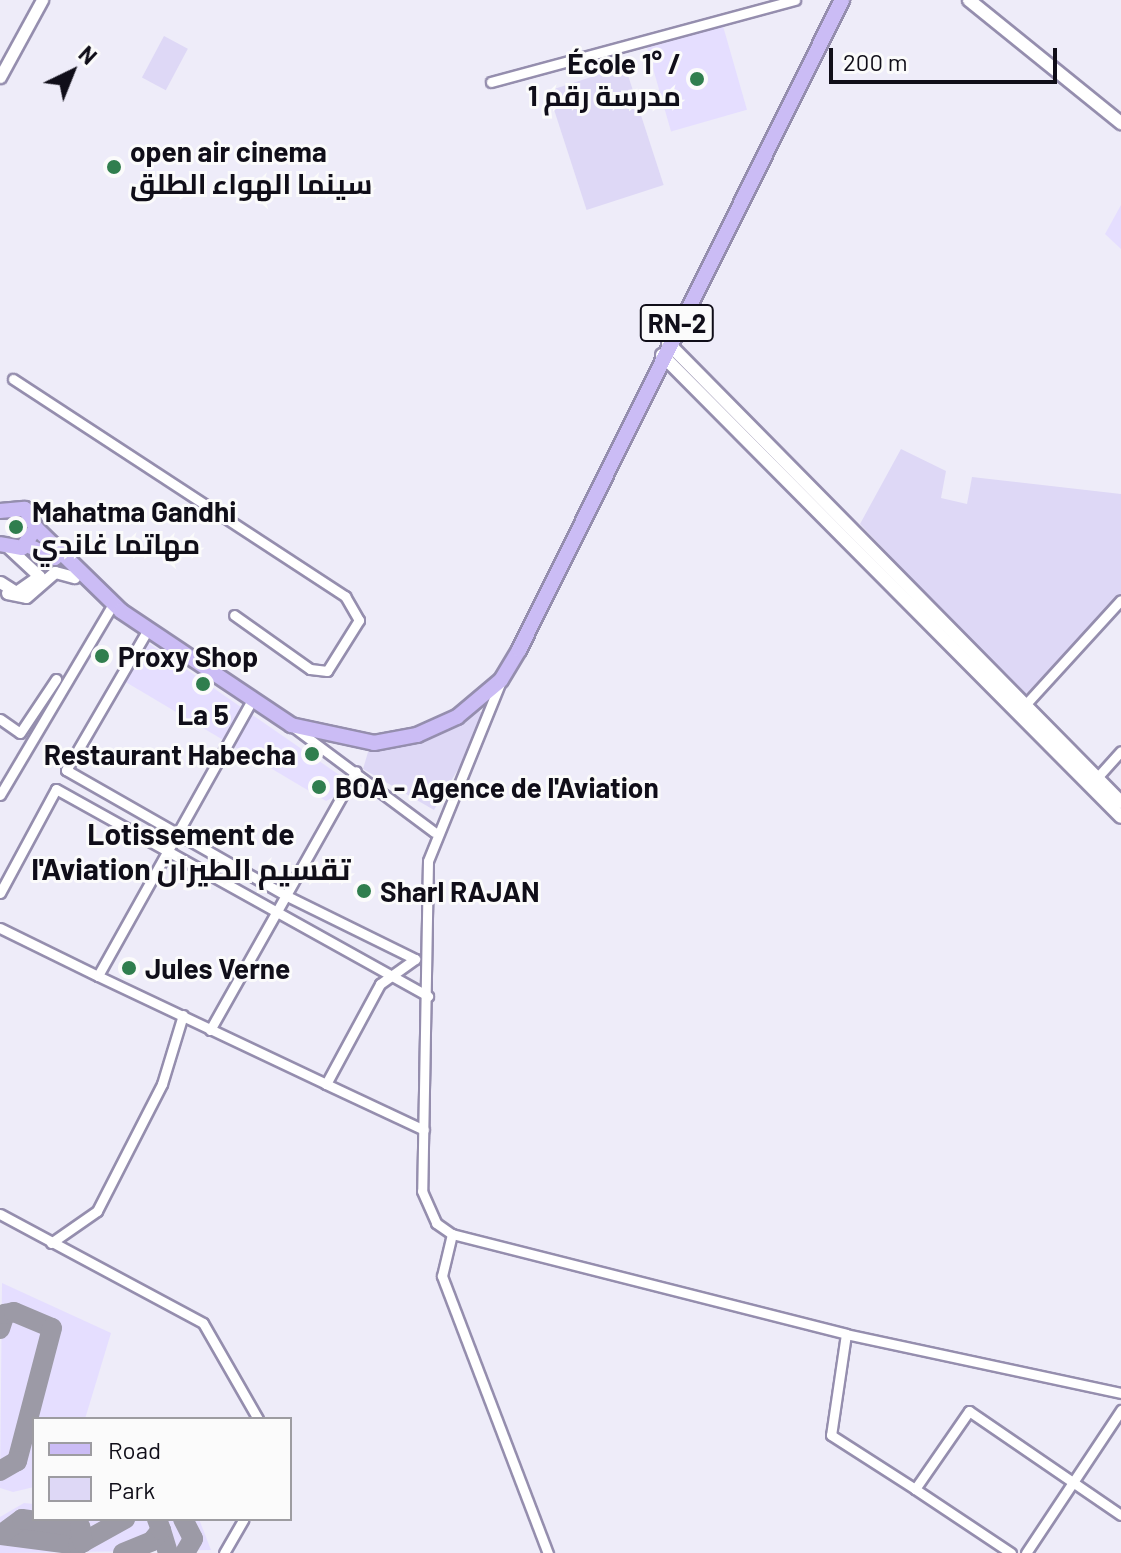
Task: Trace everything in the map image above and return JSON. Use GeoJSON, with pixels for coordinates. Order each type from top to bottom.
{"type":"FeatureCollection","features":[{"type":"Feature","properties":{"kind":"main road","name":"RN-2"},"geometry":{"type":"LineString","coordinates":[[27,545],[45,549],[74,577],[147,631],[291,725],[351,742],[407,738],[457,717],[501,680],[842,0]]}},
{"type":"Feature","properties":{"kind":"main road"},"geometry":{"type":"LineString","coordinates":[[969,0],[1121,123]]}},
{"type":"Feature","properties":{"kind":"main road"},"geometry":{"type":"LineString","coordinates":[[665,349],[1094,781],[1121,802]]}},
{"type":"Feature","properties":{"kind":"main road","name":"RN-2"},"geometry":{"type":"LineString","coordinates":[[2,508],[25,509],[36,528],[115,607]]}},
{"type":"Feature","properties":{"kind":"main road"},"geometry":{"type":"LineString","coordinates":[[5,546],[27,545],[36,528]]}},
{"type":"Feature","properties":{"kind":"main road"},"geometry":{"type":"LineString","coordinates":[[855,542],[1025,705],[1094,781],[1121,817]]}},
{"type":"Feature","properties":{"kind":"street"},"geometry":{"type":"LineString","coordinates":[[0,77],[42,0]]}},
{"type":"Feature","properties":{"kind":"street"},"geometry":{"type":"LineString","coordinates":[[491,82],[795,0]]}},
{"type":"Feature","properties":{"kind":"street"},"geometry":{"type":"LineString","coordinates":[[13,379],[345,596],[359,620],[327,671],[310,669],[234,615]]}},
{"type":"Feature","properties":{"kind":"street"},"geometry":{"type":"LineString","coordinates":[[0,585],[16,592],[39,576],[5,546]]}},
{"type":"Feature","properties":{"kind":"street"},"geometry":{"type":"LineString","coordinates":[[0,585],[22,598],[51,574],[74,577]]}},
{"type":"Feature","properties":{"kind":"street"},"geometry":{"type":"LineString","coordinates":[[1025,705],[1121,600]]}},
{"type":"Feature","properties":{"kind":"street"},"geometry":{"type":"LineString","coordinates":[[0,795],[115,607]]}},
{"type":"Feature","properties":{"kind":"street"},"geometry":{"type":"LineString","coordinates":[[0,893],[66,770],[147,631]]}},
{"type":"Feature","properties":{"kind":"street"},"geometry":{"type":"LineString","coordinates":[[0,719],[20,733],[56,679]]}},
{"type":"Feature","properties":{"kind":"street"},"geometry":{"type":"LineString","coordinates":[[501,680],[434,832],[420,958],[428,996],[423,1202],[452,1234],[846,1334],[1121,1393]]}},
{"type":"Feature","properties":{"kind":"street"},"geometry":{"type":"LineString","coordinates":[[98,976],[165,849],[252,700]]}},
{"type":"Feature","properties":{"kind":"street"},"geometry":{"type":"LineString","coordinates":[[291,725],[434,832]]}},
{"type":"Feature","properties":{"kind":"street"},"geometry":{"type":"LineString","coordinates":[[1094,781],[1121,751]]}},
{"type":"Feature","properties":{"kind":"street"},"geometry":{"type":"LineString","coordinates":[[66,770],[285,895],[420,958]]}},
{"type":"Feature","properties":{"kind":"street"},"geometry":{"type":"LineString","coordinates":[[210,1030],[356,771]]}},
{"type":"Feature","properties":{"kind":"street"},"geometry":{"type":"LineString","coordinates":[[56,789],[428,996]]}},
{"type":"Feature","properties":{"kind":"street"},"geometry":{"type":"LineString","coordinates":[[0,928],[424,1130]]}},
{"type":"Feature","properties":{"kind":"street"},"geometry":{"type":"LineString","coordinates":[[326,1084],[388,975],[420,958]]}},
{"type":"Feature","properties":{"kind":"street"},"geometry":{"type":"LineString","coordinates":[[51,1243],[97,1211],[162,1084],[183,1015]]}},
{"type":"Feature","properties":{"kind":"street"},"geometry":{"type":"LineString","coordinates":[[0,1214],[203,1323],[257,1417]]}},
{"type":"Feature","properties":{"kind":"street"},"geometry":{"type":"LineString","coordinates":[[452,1234],[442,1276],[548,1553]]}},
{"type":"Feature","properties":{"kind":"street"},"geometry":{"type":"LineString","coordinates":[[846,1334],[831,1435],[1011,1553]]}},
{"type":"Feature","properties":{"kind":"street"},"geometry":{"type":"LineString","coordinates":[[1026,1553],[1121,1410]]}},
{"type":"Feature","properties":{"kind":"street"},"geometry":{"type":"LineString","coordinates":[[915,1489],[972,1411],[1121,1515]]}},
{"type":"Feature","properties":{"kind":"street"},"geometry":{"type":"LineString","coordinates":[[224,1553],[243,1521]]}},
{"type":"Feature","properties":{"kind":"shaded area","name":"École 1° / مدرسة رقم 1"},"geometry":{"type":"Polygon","coordinates":[[[723,26],[747,110],[671,131],[647,48],[723,26]]]}},
{"type":"Feature","properties":{"kind":"shaded area"},"geometry":{"type":"Polygon","coordinates":[[[1121,205],[1121,249],[1105,234],[1121,205]]]}},
{"type":"Feature","properties":{"kind":"shaded area"},"geometry":{"type":"Polygon","coordinates":[[[147,642],[348,781],[342,793],[326,801],[124,681],[147,642]]]}},
{"type":"Feature","properties":{"kind":"shaded area"},"geometry":{"type":"Polygon","coordinates":[[[2,1283],[111,1333],[86,1417],[32,1417],[32,1487],[13,1492],[0,1488],[2,1283]]]}},
{"type":"Feature","properties":{"kind":"shaded area"},"geometry":{"type":"Polygon","coordinates":[[[24,1503],[32,1504],[32,1521],[200,1521],[211,1550],[0,1553],[0,1517],[24,1503]]]}},
{"type":"Feature","properties":{"kind":"green space"},"geometry":{"type":"Polygon","coordinates":[[[164,36],[188,49],[166,90],[142,77],[164,36]]]}},
{"type":"Feature","properties":{"kind":"green space"},"geometry":{"type":"Polygon","coordinates":[[[625,66],[664,185],[587,210],[548,91],[625,66]]]}},
{"type":"Feature","properties":{"kind":"green space"},"geometry":{"type":"Polygon","coordinates":[[[901,449],[946,471],[941,498],[967,504],[972,477],[1121,494],[1121,594],[1024,696],[860,524],[901,449]]]}},
{"type":"Feature","properties":{"kind":"green space"},"geometry":{"type":"Polygon","coordinates":[[[478,710],[486,716],[480,732],[434,810],[363,769],[368,752],[433,738],[478,710]]]}},
{"type":"Feature","properties":{"kind":"taxiway"},"geometry":{"type":"LineString","coordinates":[[0,1329],[5,1314],[14,1312],[52,1328],[17,1461],[0,1471]]}},
{"type":"Feature","properties":{"kind":"taxiway"},"geometry":{"type":"LineString","coordinates":[[0,1535],[22,1519],[32,1520]]}},
{"type":"Feature","properties":{"kind":"taxiway"},"geometry":{"type":"LineString","coordinates":[[36,1521],[80,1527],[83,1543]]}},
{"type":"Feature","properties":{"kind":"taxiway"},"geometry":{"type":"LineString","coordinates":[[0,1535],[78,1545],[121,1521]]}},
{"type":"Feature","properties":{"kind":"taxiway"},"geometry":{"type":"LineString","coordinates":[[123,1553],[152,1541],[161,1530],[158,1521]]}},
{"type":"Feature","properties":{"kind":"taxiway"},"geometry":{"type":"LineString","coordinates":[[184,1521],[193,1539],[185,1553]]}},
{"type":"Feature","properties":{"kind":"taxiway"},"geometry":{"type":"LineString","coordinates":[[161,1530],[168,1553]]}},
{"type":"Feature","properties":{"kind":"place","name":"École 1° / مدرسة رقم 1"},"geometry":{"type":"Point","coordinates":[697,79]}},
{"type":"Feature","properties":{"kind":"place","name":"open air cinema سينما الهواء الطلق"},"geometry":{"type":"Point","coordinates":[114,167]}},
{"type":"Feature","properties":{"kind":"place","name":"Mahatma Gandhi مهاتما غاندي"},"geometry":{"type":"Point","coordinates":[16,527]}},
{"type":"Feature","properties":{"kind":"place","name":"Proxy Shop"},"geometry":{"type":"Point","coordinates":[102,656]}},
{"type":"Feature","properties":{"kind":"place","name":"La 5"},"geometry":{"type":"Point","coordinates":[203,684]}},
{"type":"Feature","properties":{"kind":"place","name":"Restaurant Habecha"},"geometry":{"type":"Point","coordinates":[312,754]}},
{"type":"Feature","properties":{"kind":"place","name":"BOA - Agence de l'Aviation"},"geometry":{"type":"Point","coordinates":[319,787]}},
{"type":"Feature","properties":{"kind":"place","name":"Sharl RAJAN"},"geometry":{"type":"Point","coordinates":[364,891]}},
{"type":"Feature","properties":{"kind":"place","name":"Jules Verne"},"geometry":{"type":"Point","coordinates":[129,968]}},
{"type":"Feature","properties":{"kind":"district","name":"Lotissement de l'Aviation تقسيم الطيران"},"geometry":{"type":"Point","coordinates":[191,850]}}]}
